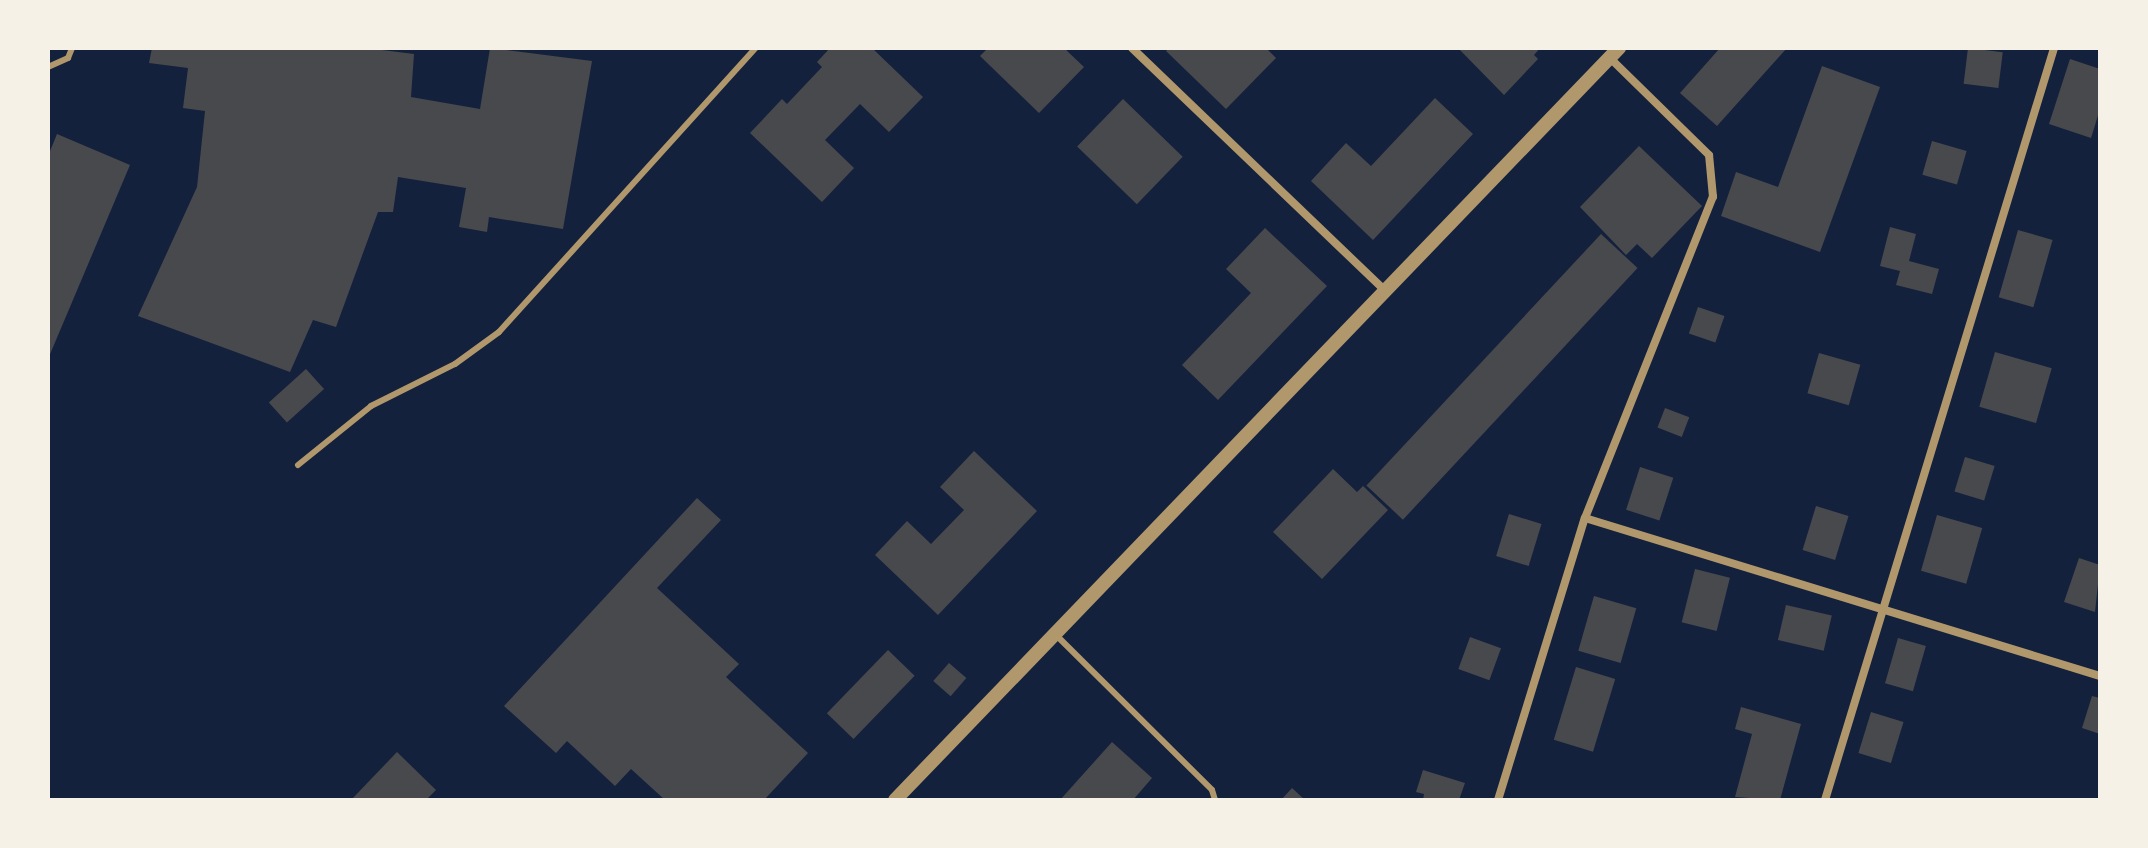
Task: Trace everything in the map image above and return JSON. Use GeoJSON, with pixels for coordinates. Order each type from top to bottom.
{"type":"FeatureCollection","features":[{"type":"Feature","properties":{"kind":"street"},"geometry":{"type":"LineString","coordinates":[[1132,48],[1385,291]]}},
{"type":"Feature","properties":{"kind":"street"},"geometry":{"type":"LineString","coordinates":[[1825,800],[2054,48]]}},
{"type":"Feature","properties":{"kind":"street"},"geometry":{"type":"LineString","coordinates":[[895,800],[1615,53],[1709,155],[1715,178],[1713,197],[1585,518],[1498,800]]}},
{"type":"Feature","properties":{"kind":"street"},"geometry":{"type":"LineString","coordinates":[[1585,518],[2100,676]]}},
{"type":"Feature","properties":{"kind":"lane"},"geometry":{"type":"LineString","coordinates":[[48,67],[68,58],[72,48]]}},
{"type":"Feature","properties":{"kind":"lane"},"geometry":{"type":"LineString","coordinates":[[298,465],[371,406],[455,364],[499,332],[756,48]]}},
{"type":"Feature","properties":{"kind":"lane"},"geometry":{"type":"LineString","coordinates":[[1055,634],[1212,790],[1215,800]]}},
{"type":"Feature","properties":{"kind":"building"},"geometry":{"type":"Polygon","coordinates":[[[152,48],[366,48],[414,54],[411,97],[480,109],[490,48],[592,61],[563,229],[489,217],[487,232],[459,227],[466,188],[398,177],[393,212],[378,212],[336,327],[313,320],[290,372],[138,316],[197,187],[205,111],[183,108],[188,68],[149,63],[152,48]]]}},
{"type":"Feature","properties":{"kind":"building"},"geometry":{"type":"Polygon","coordinates":[[[830,48],[872,48],[923,97],[889,132],[860,104],[825,140],[854,168],[822,202],[750,133],[782,99],[787,104],[822,67],[817,62],[830,48]]]}},
{"type":"Feature","properties":{"kind":"building"},"geometry":{"type":"Polygon","coordinates":[[[988,48],[1064,48],[1084,67],[1039,113],[980,56],[988,48]]]}},
{"type":"Feature","properties":{"kind":"building"},"geometry":{"type":"Polygon","coordinates":[[[1170,48],[1266,48],[1276,58],[1226,109],[1166,51],[1170,48]]]}},
{"type":"Feature","properties":{"kind":"building"},"geometry":{"type":"Polygon","coordinates":[[[1458,48],[1540,48],[1534,55],[1538,59],[1504,95],[1458,48]]]}},
{"type":"Feature","properties":{"kind":"building"},"geometry":{"type":"Polygon","coordinates":[[[1720,48],[1787,48],[1717,126],[1680,93],[1720,48]]]}},
{"type":"Feature","properties":{"kind":"building"},"geometry":{"type":"Polygon","coordinates":[[[1968,48],[2003,52],[1998,88],[1964,84],[1968,48]]]}},
{"type":"Feature","properties":{"kind":"building"},"geometry":{"type":"Polygon","coordinates":[[[2070,59],[2100,69],[2100,109],[2091,138],[2049,124],[2070,59]]]}},
{"type":"Feature","properties":{"kind":"building"},"geometry":{"type":"Polygon","coordinates":[[[1822,66],[1880,87],[1820,252],[1721,216],[1736,172],[1778,187],[1822,66]]]}},
{"type":"Feature","properties":{"kind":"building"},"geometry":{"type":"Polygon","coordinates":[[[1435,98],[1473,134],[1373,240],[1311,181],[1346,143],[1371,166],[1435,98]]]}},
{"type":"Feature","properties":{"kind":"building"},"geometry":{"type":"Polygon","coordinates":[[[1123,99],[1183,157],[1137,204],[1077,146],[1123,99]]]}},
{"type":"Feature","properties":{"kind":"building"},"geometry":{"type":"Polygon","coordinates":[[[57,134],[130,165],[48,359],[48,156],[57,134]]]}},
{"type":"Feature","properties":{"kind":"building"},"geometry":{"type":"Polygon","coordinates":[[[1932,141],[1967,151],[1957,185],[1922,175],[1932,141]]]}},
{"type":"Feature","properties":{"kind":"building"},"geometry":{"type":"Polygon","coordinates":[[[1639,146],[1702,206],[1652,258],[1637,244],[1626,255],[1580,207],[1639,146]]]}},
{"type":"Feature","properties":{"kind":"building"},"geometry":{"type":"Polygon","coordinates":[[[1890,227],[1916,234],[1909,261],[1939,269],[1932,294],[1896,285],[1900,271],[1880,266],[1890,227]]]}},
{"type":"Feature","properties":{"kind":"building"},"geometry":{"type":"Polygon","coordinates":[[[1265,228],[1327,286],[1218,400],[1182,365],[1251,293],[1226,269],[1265,228]]]}},
{"type":"Feature","properties":{"kind":"building"},"geometry":{"type":"Polygon","coordinates":[[[2018,230],[2053,240],[2033,307],[1999,297],[2018,230]]]}},
{"type":"Feature","properties":{"kind":"building"},"geometry":{"type":"Polygon","coordinates":[[[1601,234],[1638,268],[1403,520],[1366,486],[1601,234]]]}},
{"type":"Feature","properties":{"kind":"building"},"geometry":{"type":"Polygon","coordinates":[[[1698,307],[1724,316],[1715,343],[1689,333],[1698,307]]]}},
{"type":"Feature","properties":{"kind":"building"},"geometry":{"type":"Polygon","coordinates":[[[1995,352],[2052,368],[2036,423],[1979,407],[1995,352]]]}},
{"type":"Feature","properties":{"kind":"building"},"geometry":{"type":"Polygon","coordinates":[[[1819,353],[1860,365],[1849,405],[1807,393],[1819,353]]]}},
{"type":"Feature","properties":{"kind":"building"},"geometry":{"type":"Polygon","coordinates":[[[306,369],[324,389],[287,423],[269,402],[306,369]]]}},
{"type":"Feature","properties":{"kind":"building"},"geometry":{"type":"Polygon","coordinates":[[[1665,408],[1689,417],[1682,437],[1657,428],[1665,408]]]}},
{"type":"Feature","properties":{"kind":"building"},"geometry":{"type":"Polygon","coordinates":[[[974,451],[1037,511],[938,615],[875,555],[907,521],[931,544],[964,510],[940,487],[974,451]]]}},
{"type":"Feature","properties":{"kind":"building"},"geometry":{"type":"Polygon","coordinates":[[[1965,457],[1995,466],[1984,500],[1954,491],[1965,457]]]}},
{"type":"Feature","properties":{"kind":"building"},"geometry":{"type":"Polygon","coordinates":[[[1640,467],[1673,478],[1659,521],[1626,510],[1640,467]]]}},
{"type":"Feature","properties":{"kind":"building"},"geometry":{"type":"Polygon","coordinates":[[[1333,469],[1357,492],[1363,486],[1388,510],[1322,579],[1273,532],[1333,469]]]}},
{"type":"Feature","properties":{"kind":"building"},"geometry":{"type":"Polygon","coordinates":[[[697,498],[721,520],[657,588],[739,664],[726,677],[808,753],[764,800],[665,800],[631,769],[615,786],[567,741],[556,753],[504,706],[697,498]]]}},
{"type":"Feature","properties":{"kind":"building"},"geometry":{"type":"Polygon","coordinates":[[[1816,506],[1849,516],[1835,560],[1803,550],[1816,506]]]}},
{"type":"Feature","properties":{"kind":"building"},"geometry":{"type":"Polygon","coordinates":[[[1509,514],[1542,524],[1529,566],[1496,556],[1509,514]]]}},
{"type":"Feature","properties":{"kind":"building"},"geometry":{"type":"Polygon","coordinates":[[[1937,515],[1982,528],[1966,584],[1921,571],[1937,515]]]}},
{"type":"Feature","properties":{"kind":"building"},"geometry":{"type":"Polygon","coordinates":[[[2079,558],[2100,565],[2095,612],[2064,602],[2079,558]]]}},
{"type":"Feature","properties":{"kind":"building"},"geometry":{"type":"Polygon","coordinates":[[[1695,569],[1730,578],[1717,631],[1682,622],[1695,569]]]}},
{"type":"Feature","properties":{"kind":"building"},"geometry":{"type":"Polygon","coordinates":[[[1594,596],[1636,608],[1621,663],[1578,651],[1594,596]]]}},
{"type":"Feature","properties":{"kind":"building"},"geometry":{"type":"Polygon","coordinates":[[[1786,605],[1832,616],[1824,651],[1778,640],[1786,605]]]}},
{"type":"Feature","properties":{"kind":"building"},"geometry":{"type":"Polygon","coordinates":[[[1470,637],[1501,648],[1489,680],[1458,669],[1470,637]]]}},
{"type":"Feature","properties":{"kind":"building"},"geometry":{"type":"Polygon","coordinates":[[[1898,638],[1926,646],[1913,691],[1885,683],[1898,638]]]}},
{"type":"Feature","properties":{"kind":"building"},"geometry":{"type":"Polygon","coordinates":[[[888,650],[915,676],[853,739],[827,713],[888,650]]]}},
{"type":"Feature","properties":{"kind":"building"},"geometry":{"type":"Polygon","coordinates":[[[949,663],[966,678],[951,696],[933,681],[949,663]]]}},
{"type":"Feature","properties":{"kind":"building"},"geometry":{"type":"Polygon","coordinates":[[[1576,667],[1615,679],[1593,752],[1554,740],[1576,667]]]}},
{"type":"Feature","properties":{"kind":"building"},"geometry":{"type":"Polygon","coordinates":[[[2092,696],[2100,698],[2100,734],[2082,728],[2092,696]]]}},
{"type":"Feature","properties":{"kind":"building"},"geometry":{"type":"Polygon","coordinates":[[[1741,707],[1801,724],[1780,800],[1735,797],[1752,734],[1735,729],[1741,707]]]}},
{"type":"Feature","properties":{"kind":"building"},"geometry":{"type":"Polygon","coordinates":[[[1871,712],[1904,722],[1891,763],[1858,753],[1871,712]]]}},
{"type":"Feature","properties":{"kind":"building"},"geometry":{"type":"Polygon","coordinates":[[[1112,742],[1152,778],[1133,800],[1060,800],[1112,742]]]}},
{"type":"Feature","properties":{"kind":"building"},"geometry":{"type":"Polygon","coordinates":[[[397,752],[436,790],[426,800],[351,800],[397,752]]]}},
{"type":"Feature","properties":{"kind":"building"},"geometry":{"type":"Polygon","coordinates":[[[1423,770],[1465,783],[1459,800],[1423,800],[1424,794],[1416,792],[1423,770]]]}},
{"type":"Feature","properties":{"kind":"building"},"geometry":{"type":"Polygon","coordinates":[[[1292,788],[1305,800],[1281,800],[1292,788]]]}}]}
